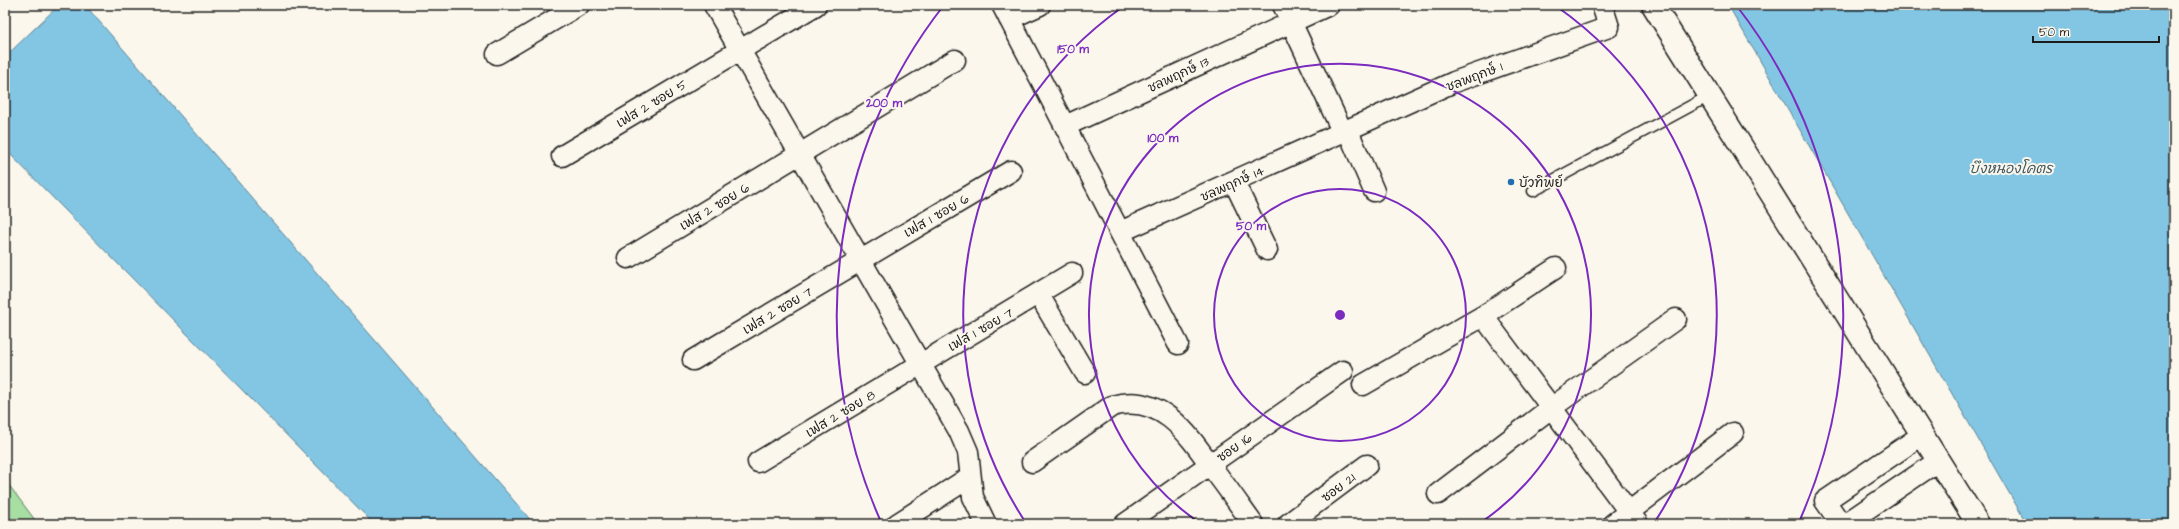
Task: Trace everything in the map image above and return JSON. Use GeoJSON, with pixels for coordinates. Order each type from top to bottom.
{"type":"FeatureCollection","features":[{"type":"Feature","properties":{"kind":"street"},"geometry":{"type":"LineString","coordinates":[[497,54],[579,5]]}},
{"type":"Feature","properties":{"kind":"street"},"geometry":{"type":"LineString","coordinates":[[714,5],[922,364],[967,446],[970,477],[974,497],[986,524]]}},
{"type":"Feature","properties":{"kind":"street","name":"เฟส 2 ซอย 5"},"geometry":{"type":"LineString","coordinates":[[562,156],[816,5]]}},
{"type":"Feature","properties":{"kind":"street"},"geometry":{"type":"LineString","coordinates":[[1040,5],[1006,12],[1178,344]]}},
{"type":"Feature","properties":{"kind":"street","name":"ชลพฤกษ์ 13"},"geometry":{"type":"LineString","coordinates":[[1065,126],[1288,13],[1329,5]]}},
{"type":"Feature","properties":{"kind":"street","name":"ชลพฤกษ์ 1"},"geometry":{"type":"LineString","coordinates":[[1346,132],[1454,82],[1609,27],[1602,5]]}},
{"type":"Feature","properties":{"kind":"street"},"geometry":{"type":"LineString","coordinates":[[1653,5],[1711,95],[1978,524]]}},
{"type":"Feature","properties":{"kind":"street"},"geometry":{"type":"LineString","coordinates":[[1288,13],[1374,191]]}},
{"type":"Feature","properties":{"kind":"street","name":"เฟส 2 ซอย 6"},"geometry":{"type":"LineString","coordinates":[[628,258],[956,60]]}},
{"type":"Feature","properties":{"kind":"street","name":"ชลพฤกษ์ 14"},"geometry":{"type":"LineString","coordinates":[[1120,232],[1346,132]]}},
{"type":"Feature","properties":{"kind":"street","name":"เฟส 1 ซอย 6"},"geometry":{"type":"LineString","coordinates":[[861,259],[1011,171]]}},
{"type":"Feature","properties":{"kind":"street"},"geometry":{"type":"LineString","coordinates":[[1234,182],[1267,250]]}},
{"type":"Feature","properties":{"kind":"street","name":"เฟส 2 ซอย 7"},"geometry":{"type":"LineString","coordinates":[[693,360],[861,259]]}},
{"type":"Feature","properties":{"kind":"street"},"geometry":{"type":"LineString","coordinates":[[1364,385],[1483,316],[1556,268]]}},
{"type":"Feature","properties":{"kind":"street","name":"เฟส 1 ซอย 7"},"geometry":{"type":"LineString","coordinates":[[922,364],[1039,295],[1072,273]]}},
{"type":"Feature","properties":{"kind":"street"},"geometry":{"type":"LineString","coordinates":[[1039,295],[1085,373]]}},
{"type":"Feature","properties":{"kind":"street"},"geometry":{"type":"LineString","coordinates":[[1483,316],[1633,518]]}},
{"type":"Feature","properties":{"kind":"street"},"geometry":{"type":"LineString","coordinates":[[1438,494],[1552,408],[1676,318]]}},
{"type":"Feature","properties":{"kind":"street","name":"เฟส 2 ซอย 8"},"geometry":{"type":"LineString","coordinates":[[758,462],[922,364]]}},
{"type":"Feature","properties":{"kind":"street","name":"ซอย 16"},"geometry":{"type":"LineString","coordinates":[[1125,524],[1343,371]]}},
{"type":"Feature","properties":{"kind":"street"},"geometry":{"type":"LineString","coordinates":[[1032,462],[1112,406],[1124,403],[1138,404],[1163,412],[1189,435],[1253,524]]}},
{"type":"Feature","properties":{"kind":"street"},"geometry":{"type":"LineString","coordinates":[[1613,524],[1633,518],[1733,433]]}},
{"type":"Feature","properties":{"kind":"street"},"geometry":{"type":"LineString","coordinates":[[1841,524],[1825,501],[1922,435]]}},
{"type":"Feature","properties":{"kind":"street"},"geometry":{"type":"LineString","coordinates":[[1845,524],[1938,462]]}},
{"type":"Feature","properties":{"kind":"street","name":"ซอย 21"},"geometry":{"type":"LineString","coordinates":[[1288,524],[1367,465]]}},
{"type":"Feature","properties":{"kind":"street"},"geometry":{"type":"LineString","coordinates":[[897,524],[970,477]]}},
{"type":"Feature","properties":{"kind":"lane"},"geometry":{"type":"LineString","coordinates":[[1533,191],[1711,95]]}},
{"type":"Feature","properties":{"kind":"green space"},"geometry":{"type":"Polygon","coordinates":[[[5,480],[38,524],[5,524],[5,480]]]}},
{"type":"Feature","properties":{"kind":"water"},"geometry":{"type":"Polygon","coordinates":[[[59,5],[85,5],[534,524],[374,524],[5,149],[5,57],[59,5]]]}},
{"type":"Feature","properties":{"kind":"water","name":"บึงหนองโคตร"},"geometry":{"type":"Polygon","coordinates":[[[1728,5],[2174,5],[2174,524],[2027,524],[1728,5]]]}},
{"type":"Feature","properties":{"kind":"place","name":"บัวทิพย์"},"geometry":{"type":"Point","coordinates":[1511,182]}}]}
